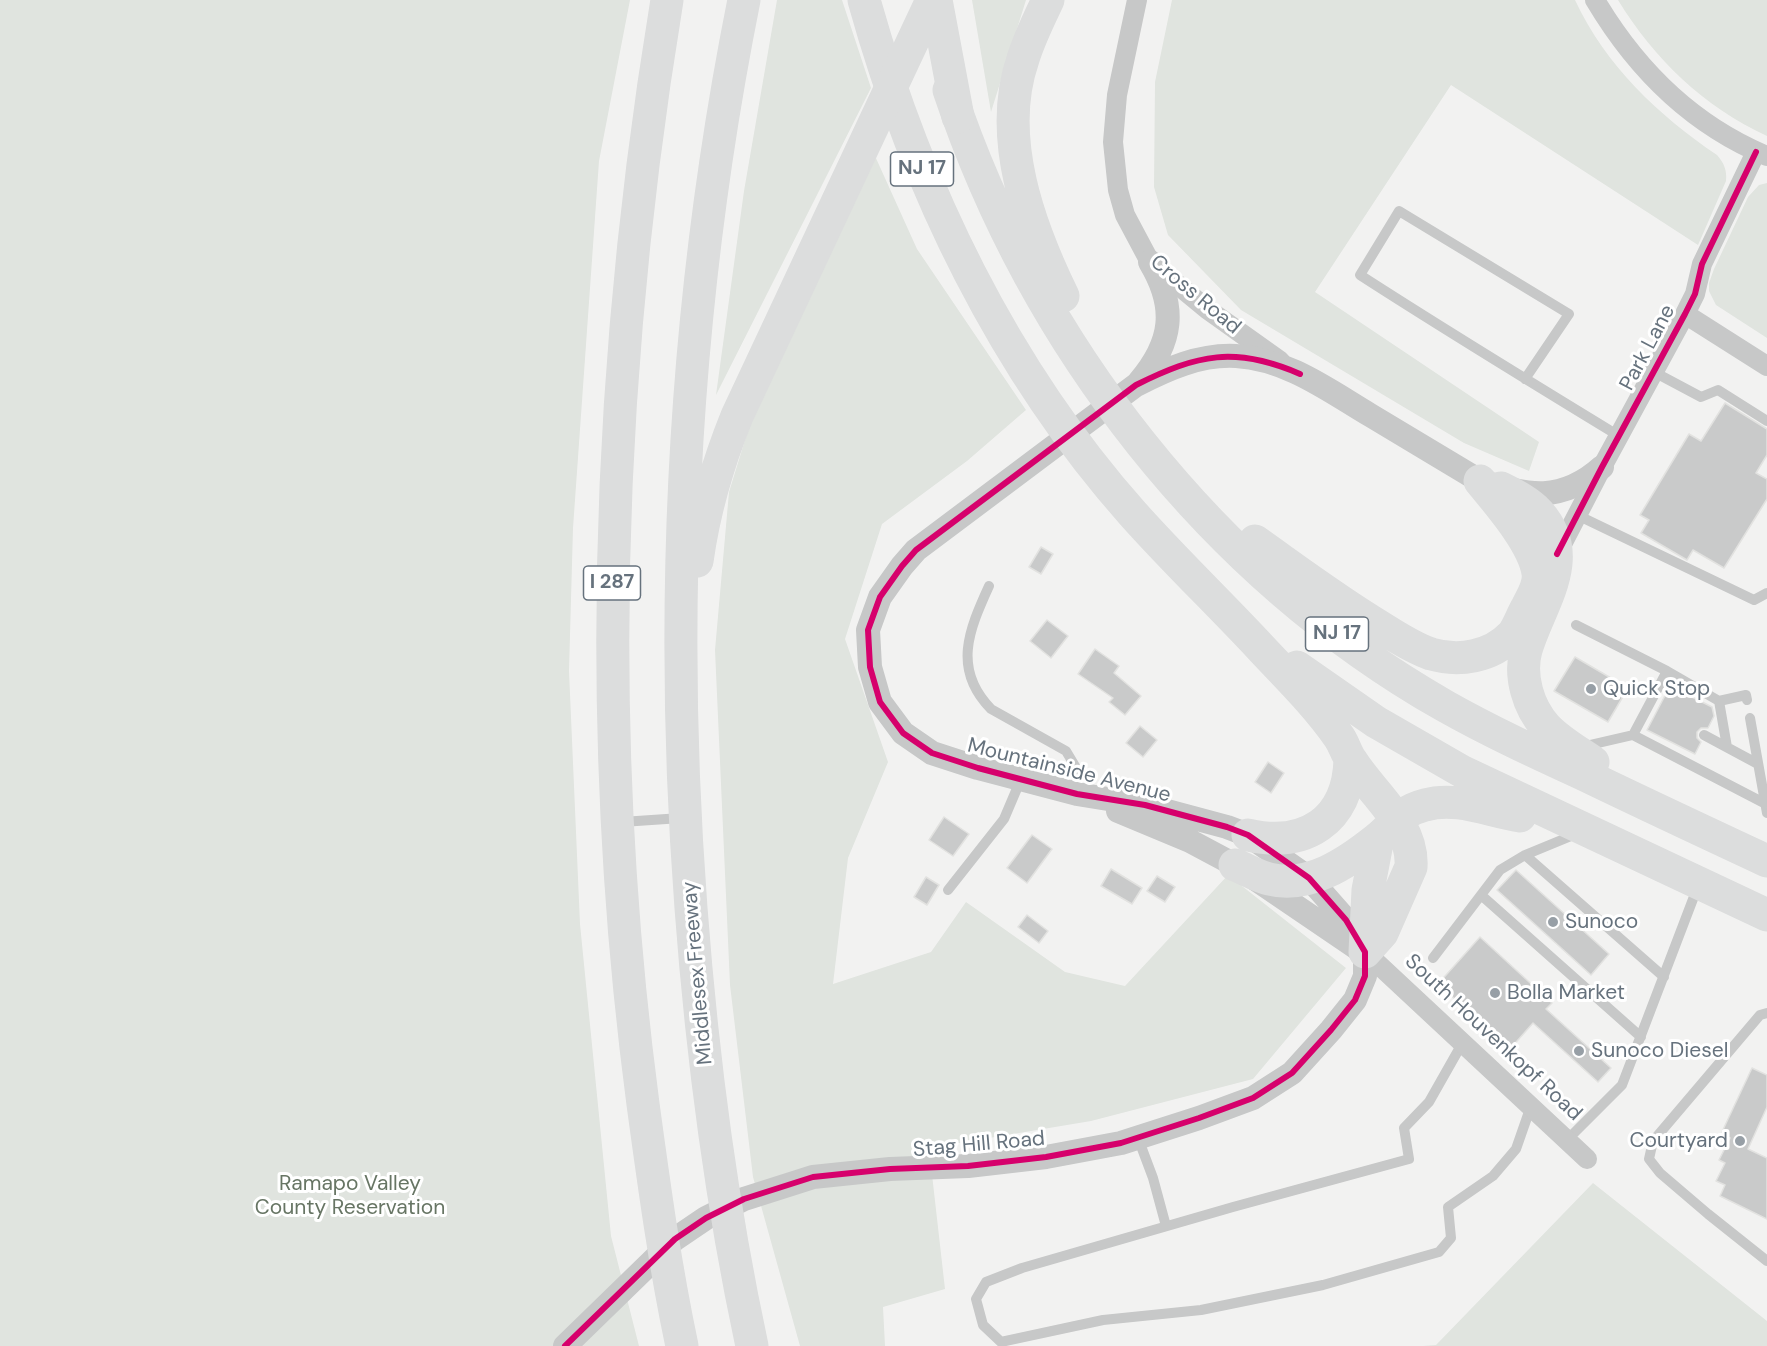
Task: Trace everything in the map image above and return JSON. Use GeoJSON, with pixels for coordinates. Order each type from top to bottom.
{"type":"FeatureCollection","features":[{"type":"Feature","properties":{"kind":"highway","name":"I 287"},"geometry":{"type":"LineString","coordinates":[[667,0],[638,193],[620,395],[612,582],[612,712],[616,822],[626,960],[651,1167],[682,1346]]}},
{"type":"Feature","properties":{"kind":"highway"},"geometry":{"type":"LineString","coordinates":[[685,818],[680,596],[685,453],[705,243],[722,125],[744,0]]}},
{"type":"Feature","properties":{"kind":"highway","name":"NJ 17"},"geometry":{"type":"LineString","coordinates":[[864,0],[890,87],[925,176],[949,232],[1001,330],[1046,400],[1097,470],[1133,514],[1213,596],[1295,666],[1376,722],[1463,772],[1767,915]]}},
{"type":"Feature","properties":{"kind":"highway","name":"NJ 17"},"geometry":{"type":"LineString","coordinates":[[924,0],[942,70],[958,117],[996,210],[1046,304],[1103,393],[1171,480],[1248,559],[1326,626],[1403,680],[1486,728],[1767,861]]}},
{"type":"Feature","properties":{"kind":"highway"},"geometry":{"type":"LineString","coordinates":[[685,818],[696,573],[700,538],[712,486],[742,405],[859,154],[934,0]]}},
{"type":"Feature","properties":{"kind":"highway"},"geometry":{"type":"LineString","coordinates":[[934,0],[958,117]]}},
{"type":"Feature","properties":{"kind":"highway"},"geometry":{"type":"LineString","coordinates":[[1048,0],[1022,60],[1017,80],[1014,122],[1018,172],[1030,216],[1046,260],[1082,335],[1137,436]]}},
{"type":"Feature","properties":{"kind":"highway"},"geometry":{"type":"LineString","coordinates":[[1171,480],[1340,602],[1393,635],[1430,653],[1464,658],[1481,654],[1497,646],[1512,634],[1557,554]]}},
{"type":"Feature","properties":{"kind":"highway"},"geometry":{"type":"LineString","coordinates":[[1491,484],[1527,502],[1539,514],[1550,532],[1557,554],[1551,592],[1526,651],[1524,681],[1532,706],[1545,726],[1573,749],[1689,824]]}},
{"type":"Feature","properties":{"kind":"highway"},"geometry":{"type":"LineString","coordinates":[[1491,484],[1536,563],[1539,584]]}},
{"type":"Feature","properties":{"kind":"highway"},"geometry":{"type":"LineString","coordinates":[[1213,596],[1341,739],[1387,829],[1368,890],[1365,952]]}},
{"type":"Feature","properties":{"kind":"highway"},"geometry":{"type":"LineString","coordinates":[[1248,835],[1281,839],[1301,835],[1315,828],[1334,812],[1343,798],[1350,779],[1350,760]]}},
{"type":"Feature","properties":{"kind":"highway"},"geometry":{"type":"LineString","coordinates":[[1235,865],[1269,879],[1289,881],[1309,879],[1326,873],[1411,809],[1426,804],[1445,802],[1480,806],[1506,814],[1577,827]]}},
{"type":"Feature","properties":{"kind":"highway","name":"Middlesex Freeway"},"geometry":{"type":"LineString","coordinates":[[685,818],[699,1004],[714,1129],[732,1246],[752,1346]]}},
{"type":"Feature","properties":{"kind":"street","name":"Cross Road"},"geometry":{"type":"LineString","coordinates":[[1137,0],[1114,117],[1114,166],[1125,215],[1150,262],[1237,332],[1300,374],[1491,484]]}},
{"type":"Feature","properties":{"kind":"street"},"geometry":{"type":"LineString","coordinates":[[1595,0],[1629,51],[1665,90],[1723,135],[1761,154]]}},
{"type":"Feature","properties":{"kind":"street","name":"Park Lane"},"geometry":{"type":"LineString","coordinates":[[1557,554],[1685,314],[1695,294],[1702,264],[1761,154]]}},
{"type":"Feature","properties":{"kind":"street","name":"Mountainside Avenue"},"geometry":{"type":"LineString","coordinates":[[1150,262],[1165,293],[1168,311],[1167,329],[1162,348],[1152,367],[1136,385],[916,550],[902,566],[880,597],[868,630],[870,667],[880,702],[903,733],[932,753],[1077,794],[1145,806],[1227,827],[1248,835],[1274,851],[1309,879],[1346,920],[1365,952]]}},
{"type":"Feature","properties":{"kind":"street"},"geometry":{"type":"LineString","coordinates":[[1685,314],[1767,366]]}},
{"type":"Feature","properties":{"kind":"street","name":"Mountainside Avenue"},"geometry":{"type":"LineString","coordinates":[[1136,385],[1177,366],[1215,357],[1257,358],[1300,374]]}},
{"type":"Feature","properties":{"kind":"street"},"geometry":{"type":"LineString","coordinates":[[1491,484],[1543,494],[1569,489],[1587,481],[1602,467]]}},
{"type":"Feature","properties":{"kind":"street","name":"Mountainside Avenue"},"geometry":{"type":"LineString","coordinates":[[1077,794],[1190,841],[1235,865],[1365,952]]}},
{"type":"Feature","properties":{"kind":"street","name":"South Houvenkopf Road"},"geometry":{"type":"LineString","coordinates":[[1365,952],[1587,1159]]}},
{"type":"Feature","properties":{"kind":"street","name":"Stag Hill Road"},"geometry":{"type":"LineString","coordinates":[[565,1346],[675,1239],[706,1218],[744,1198],[813,1177],[890,1169],[968,1166],[1046,1157],[1121,1143],[1253,1098],[1292,1072],[1331,1030],[1354,1000],[1365,976],[1365,952]]}},
{"type":"Feature","properties":{"kind":"lane"},"geometry":{"type":"LineString","coordinates":[[1525,379],[1569,314],[1399,212],[1360,274],[1450,334],[1619,436]]}},
{"type":"Feature","properties":{"kind":"lane"},"geometry":{"type":"LineString","coordinates":[[1654,372],[1701,397],[1718,390],[1767,421]]}},
{"type":"Feature","properties":{"kind":"lane"},"geometry":{"type":"LineString","coordinates":[[1577,516],[1754,600],[1767,593]]}},
{"type":"Feature","properties":{"kind":"lane"},"geometry":{"type":"LineString","coordinates":[[989,586],[974,618],[968,639],[966,653],[974,686],[982,700],[991,709],[1066,751],[1074,766],[1077,794]]}},
{"type":"Feature","properties":{"kind":"lane"},"geometry":{"type":"LineString","coordinates":[[1576,625],[1667,671],[1719,701],[1746,695],[1747,700]]}},
{"type":"Feature","properties":{"kind":"lane"},"geometry":{"type":"LineString","coordinates":[[1573,749],[1633,735],[1653,707],[1667,671]]}},
{"type":"Feature","properties":{"kind":"lane"},"geometry":{"type":"LineString","coordinates":[[1719,701],[1727,747]]}},
{"type":"Feature","properties":{"kind":"lane"},"geometry":{"type":"LineString","coordinates":[[1750,718],[1766,808]]}},
{"type":"Feature","properties":{"kind":"lane"},"geometry":{"type":"LineString","coordinates":[[1633,735],[1766,808]]}},
{"type":"Feature","properties":{"kind":"lane"},"geometry":{"type":"LineString","coordinates":[[1704,735],[1758,764]]}},
{"type":"Feature","properties":{"kind":"lane"},"geometry":{"type":"LineString","coordinates":[[948,890],[1004,819],[1021,779]]}},
{"type":"Feature","properties":{"kind":"lane"},"geometry":{"type":"LineString","coordinates":[[616,822],[685,818]]}},
{"type":"Feature","properties":{"kind":"lane"},"geometry":{"type":"LineString","coordinates":[[1433,958],[1500,870],[1577,827]]}},
{"type":"Feature","properties":{"kind":"lane"},"geometry":{"type":"LineString","coordinates":[[1525,855],[1664,978]]}},
{"type":"Feature","properties":{"kind":"lane"},"geometry":{"type":"LineString","coordinates":[[1567,1140],[1622,1085],[1699,883]]}},
{"type":"Feature","properties":{"kind":"lane"},"geometry":{"type":"LineString","coordinates":[[1481,895],[1641,1037]]}},
{"type":"Feature","properties":{"kind":"lane"},"geometry":{"type":"LineString","coordinates":[[1767,1013],[1760,1015],[1653,1141],[1649,1159],[1660,1173],[1700,1208],[1734,1237],[1767,1260]]}},
{"type":"Feature","properties":{"kind":"lane"},"geometry":{"type":"LineString","coordinates":[[1463,1042],[1429,1102],[1404,1128],[1409,1159],[1166,1226],[1022,1268],[986,1282],[975,1299],[983,1325],[1001,1342],[1102,1320],[1201,1310],[1323,1285],[1439,1252],[1451,1238],[1448,1207],[1493,1176],[1516,1149],[1531,1106]]}},
{"type":"Feature","properties":{"kind":"lane"},"geometry":{"type":"LineString","coordinates":[[1137,1138],[1153,1178],[1166,1226]]}},
{"type":"Feature","properties":{"kind":"green space","name":"Ramapo Valley County Reservation"},"geometry":{"type":"Polygon","coordinates":[[[0,0],[630,0],[599,161],[573,528],[569,671],[580,924],[611,1236],[639,1346],[0,1346],[0,0]]]}},
{"type":"Feature","properties":{"kind":"green space"},"geometry":{"type":"Polygon","coordinates":[[[777,0],[842,0],[871,88],[716,395],[744,191],[777,0]]]}},
{"type":"Feature","properties":{"kind":"green space"},"geometry":{"type":"Polygon","coordinates":[[[972,0],[1026,0],[991,112],[972,0]]]}},
{"type":"Feature","properties":{"kind":"green space"},"geometry":{"type":"Polygon","coordinates":[[[1172,0],[1575,0],[1588,24],[1618,68],[1654,106],[1717,155],[1723,164],[1726,181],[1698,245],[1451,85],[1315,292],[1539,442],[1529,471],[1464,443],[1241,310],[1168,235],[1154,187],[1155,82],[1172,0]]]}},
{"type":"Feature","properties":{"kind":"green space"},"geometry":{"type":"Polygon","coordinates":[[[1618,0],[1767,0],[1767,136],[1722,111],[1682,79],[1648,42],[1618,0]]]}},
{"type":"Feature","properties":{"kind":"green space"},"geometry":{"type":"Polygon","coordinates":[[[875,156],[917,249],[1026,410],[967,461],[882,524],[845,639],[888,762],[848,858],[833,984],[931,952],[966,902],[1065,972],[1125,986],[1228,875],[1346,968],[1253,1079],[1091,1121],[929,1148],[945,1289],[883,1307],[885,1346],[800,1346],[753,1177],[730,985],[715,650],[729,492],[757,401],[875,156]]]}},
{"type":"Feature","properties":{"kind":"green space"},"geometry":{"type":"Polygon","coordinates":[[[1767,183],[1767,338],[1716,305],[1709,291],[1709,283],[1748,197],[1759,185],[1767,183]]]}},
{"type":"Feature","properties":{"kind":"green space"},"geometry":{"type":"Polygon","coordinates":[[[1593,1183],[1767,1321],[1767,1346],[1423,1346],[1436,1345],[1593,1183]]]}},
{"type":"Feature","properties":{"kind":"building"},"geometry":{"type":"Polygon","coordinates":[[[1725,403],[1767,429],[1767,455],[1756,473],[1767,479],[1767,499],[1724,568],[1693,550],[1687,560],[1641,533],[1649,520],[1640,515],[1689,434],[1701,441],[1725,403]]]}},
{"type":"Feature","properties":{"kind":"building"},"geometry":{"type":"Polygon","coordinates":[[[1041,547],[1053,554],[1041,574],[1029,567],[1041,547]]]}},
{"type":"Feature","properties":{"kind":"building"},"geometry":{"type":"Polygon","coordinates":[[[1047,620],[1068,636],[1051,658],[1030,641],[1047,620]]]}},
{"type":"Feature","properties":{"kind":"building"},"geometry":{"type":"Polygon","coordinates":[[[1095,649],[1119,666],[1114,673],[1141,696],[1125,715],[1109,702],[1113,698],[1078,674],[1095,649]]]}},
{"type":"Feature","properties":{"kind":"building","name":"Quick Stop"},"geometry":{"type":"Polygon","coordinates":[[[1575,657],[1628,688],[1608,722],[1554,691],[1575,657]]]}},
{"type":"Feature","properties":{"kind":"building"},"geometry":{"type":"Polygon","coordinates":[[[1670,686],[1712,707],[1714,716],[1708,728],[1701,728],[1697,732],[1697,738],[1701,742],[1695,754],[1647,730],[1670,686]]]}},
{"type":"Feature","properties":{"kind":"building"},"geometry":{"type":"Polygon","coordinates":[[[1140,726],[1157,740],[1143,757],[1126,743],[1140,726]]]}},
{"type":"Feature","properties":{"kind":"building"},"geometry":{"type":"Polygon","coordinates":[[[1268,762],[1284,773],[1271,793],[1255,782],[1268,762]]]}},
{"type":"Feature","properties":{"kind":"building"},"geometry":{"type":"Polygon","coordinates":[[[944,817],[969,834],[953,856],[929,840],[944,817]]]}},
{"type":"Feature","properties":{"kind":"building"},"geometry":{"type":"Polygon","coordinates":[[[1032,835],[1052,849],[1027,883],[1007,868],[1032,835]]]}},
{"type":"Feature","properties":{"kind":"building"},"geometry":{"type":"Polygon","coordinates":[[[1111,869],[1142,888],[1132,904],[1101,886],[1111,869]]]}},
{"type":"Feature","properties":{"kind":"building","name":"Sunoco"},"geometry":{"type":"Polygon","coordinates":[[[1516,870],[1609,954],[1591,975],[1497,890],[1516,870]]]}},
{"type":"Feature","properties":{"kind":"building"},"geometry":{"type":"Polygon","coordinates":[[[1157,876],[1175,887],[1165,902],[1147,891],[1157,876]]]}},
{"type":"Feature","properties":{"kind":"building"},"geometry":{"type":"Polygon","coordinates":[[[926,877],[939,885],[927,905],[914,897],[926,877]]]}},
{"type":"Feature","properties":{"kind":"building"},"geometry":{"type":"Polygon","coordinates":[[[1027,915],[1048,931],[1039,943],[1018,927],[1027,915]]]}},
{"type":"Feature","properties":{"kind":"building","name":"Bolla Market"},"geometry":{"type":"Polygon","coordinates":[[[1480,937],[1552,1003],[1546,1009],[1611,1068],[1598,1082],[1533,1023],[1510,1049],[1438,984],[1480,937]]]}},
{"type":"Feature","properties":{"kind":"building","name":"Courtyard"},"geometry":{"type":"Polygon","coordinates":[[[1752,1068],[1767,1075],[1767,1107],[1748,1149],[1767,1158],[1767,1219],[1720,1196],[1725,1185],[1716,1181],[1725,1163],[1719,1160],[1730,1138],[1721,1134],[1752,1068]]]}},
{"type":"Feature","properties":{"kind":"cycle path"},"geometry":{"type":"LineString","coordinates":[[1557,554],[1695,294],[1702,264],[1756,152]]}},
{"type":"Feature","properties":{"kind":"cycle path"},"geometry":{"type":"LineString","coordinates":[[565,1346],[675,1239],[706,1218],[744,1199],[813,1177],[890,1169],[968,1166],[1046,1157],[1121,1143],[1199,1118],[1253,1098],[1292,1073],[1355,1000],[1365,976],[1365,952],[1346,920],[1309,878],[1248,835],[1227,827],[1145,805],[1077,794],[978,768],[932,753],[903,733],[880,702],[870,667],[868,630],[880,597],[916,550],[1136,385],[1179,366],[1217,357],[1256,360],[1300,374]]}},
{"type":"Feature","properties":{"kind":"place","name":"Quick Stop"},"geometry":{"type":"Point","coordinates":[1591,689]}},
{"type":"Feature","properties":{"kind":"place","name":"Sunoco"},"geometry":{"type":"Point","coordinates":[1553,922]}},
{"type":"Feature","properties":{"kind":"place","name":"Bolla Market"},"geometry":{"type":"Point","coordinates":[1495,993]}},
{"type":"Feature","properties":{"kind":"place","name":"Sunoco Diesel"},"geometry":{"type":"Point","coordinates":[1579,1051]}},
{"type":"Feature","properties":{"kind":"place","name":"Courtyard"},"geometry":{"type":"Point","coordinates":[1740,1141]}}]}
